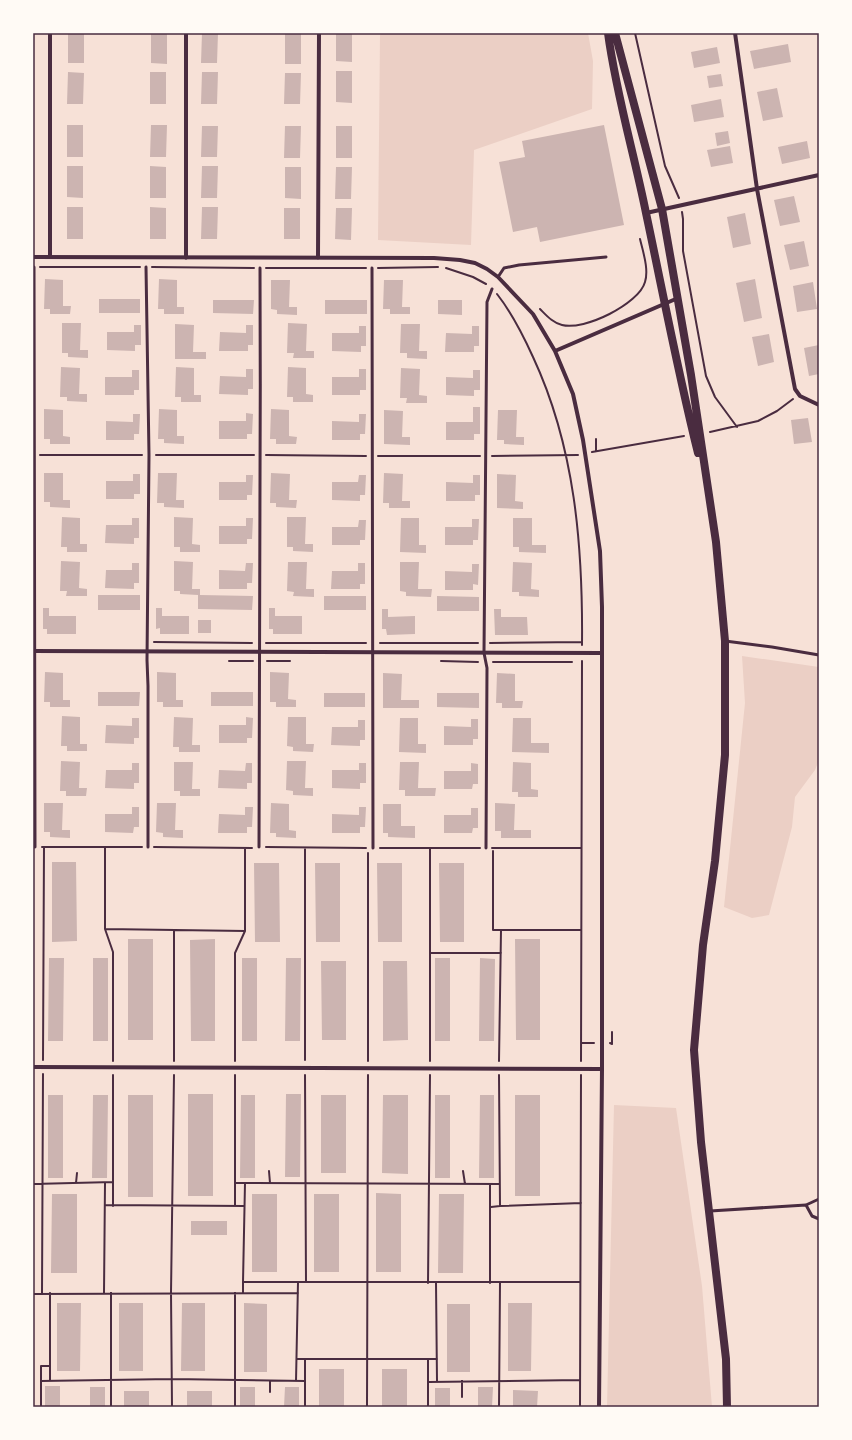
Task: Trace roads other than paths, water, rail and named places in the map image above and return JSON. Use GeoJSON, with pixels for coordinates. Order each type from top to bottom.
{"type":"FeatureCollection","features":[{"type":"Feature","properties":{"kind":"main road"},"geometry":{"type":"LineString","coordinates":[[608,33],[612,60],[682,386],[710,500]]}},
{"type":"Feature","properties":{"kind":"main road"},"geometry":{"type":"LineString","coordinates":[[615,33],[662,209],[678,298],[710,500],[716,542],[726,642],[725,755],[715,861],[703,945],[694,1050],[698,1106],[725,1351],[727,1407]]}},
{"type":"Feature","properties":{"kind":"street"},"geometry":{"type":"LineString","coordinates":[[50,33],[50,257]]}},
{"type":"Feature","properties":{"kind":"street"},"geometry":{"type":"LineString","coordinates":[[186,33],[186,258]]}},
{"type":"Feature","properties":{"kind":"street"},"geometry":{"type":"LineString","coordinates":[[318,258],[319,33]]}},
{"type":"Feature","properties":{"kind":"street"},"geometry":{"type":"LineString","coordinates":[[735,33],[757,189],[792,376],[795,389],[800,396],[819,405]]}},
{"type":"Feature","properties":{"kind":"street"},"geometry":{"type":"LineString","coordinates":[[646,213],[819,175]]}},
{"type":"Feature","properties":{"kind":"street"},"geometry":{"type":"LineString","coordinates":[[33,257],[460,260],[487,269],[498,277],[533,314],[555,351],[573,394],[585,454],[602,575],[602,1069],[599,1407]]}},
{"type":"Feature","properties":{"kind":"street"},"geometry":{"type":"LineString","coordinates":[[555,351],[665,302],[678,298]]}},
{"type":"Feature","properties":{"kind":"street"},"geometry":{"type":"LineString","coordinates":[[33,651],[259,653],[602,652]]}},
{"type":"Feature","properties":{"kind":"street"},"geometry":{"type":"LineString","coordinates":[[33,1067],[174,1066],[235,1068],[602,1069]]}},
{"type":"Feature","properties":{"kind":"lane"},"geometry":{"type":"LineString","coordinates":[[498,277],[504,268],[519,265],[606,257]]}},
{"type":"Feature","properties":{"kind":"lane"},"geometry":{"type":"LineString","coordinates":[[34,267],[35,455],[33,651],[35,660],[35,847]]}},
{"type":"Feature","properties":{"kind":"lane"},"geometry":{"type":"LineString","coordinates":[[146,267],[149,455],[147,642],[148,847]]}},
{"type":"Feature","properties":{"kind":"lane"},"geometry":{"type":"LineString","coordinates":[[259,848],[261,455],[260,268]]}},
{"type":"Feature","properties":{"kind":"lane"},"geometry":{"type":"LineString","coordinates":[[372,268],[374,456],[372,643],[374,662],[373,848]]}},
{"type":"Feature","properties":{"kind":"lane"},"geometry":{"type":"LineString","coordinates":[[486,848],[487,668],[484,643],[487,456],[487,302],[492,289]]}},
{"type":"Feature","properties":{"kind":"lane"},"geometry":{"type":"LineString","coordinates":[[726,642],[772,647],[819,655]]}},
{"type":"Feature","properties":{"kind":"lane"},"geometry":{"type":"LineString","coordinates":[[710,1211],[806,1205],[819,1199]]}},
{"type":"Feature","properties":{"kind":"lane"},"geometry":{"type":"LineString","coordinates":[[806,1205],[812,1216],[819,1219]]}}]}
